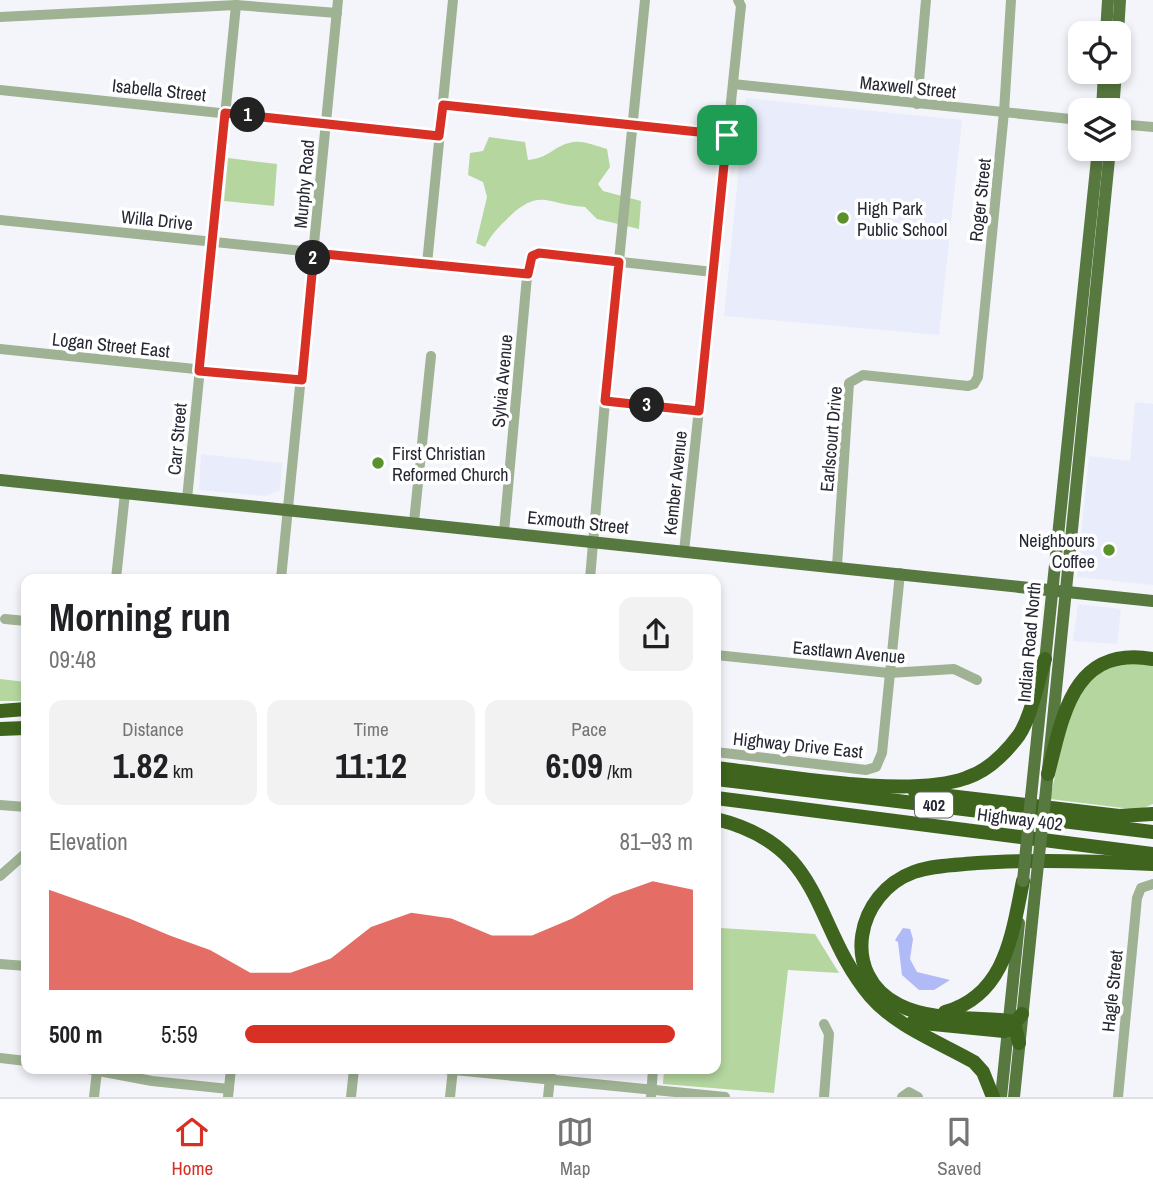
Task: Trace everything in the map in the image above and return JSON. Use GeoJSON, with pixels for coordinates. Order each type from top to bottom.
{"type":"FeatureCollection","features":[{"type":"Feature","properties":{"kind":"highway"},"geometry":{"type":"LineString","coordinates":[[822,780],[928,785],[952,782],[984,770],[1001,756],[1020,733],[1045,659]]}},
{"type":"Feature","properties":{"kind":"highway"},"geometry":{"type":"LineString","coordinates":[[1048,774],[1066,708],[1082,680],[1098,666],[1117,659],[1153,659]]}},
{"type":"Feature","properties":{"kind":"highway"},"geometry":{"type":"LineString","coordinates":[[0,711],[21,709]]}},
{"type":"Feature","properties":{"kind":"highway"},"geometry":{"type":"LineString","coordinates":[[0,732],[21,729]]}},
{"type":"Feature","properties":{"kind":"highway"},"geometry":{"type":"LineString","coordinates":[[0,732],[21,733]]}},
{"type":"Feature","properties":{"kind":"highway"},"geometry":{"type":"LineString","coordinates":[[721,769],[1119,817],[1153,814]]}},
{"type":"Feature","properties":{"kind":"highway","name":"Highway 402"},"geometry":{"type":"LineString","coordinates":[[721,780],[1153,832]]}},
{"type":"Feature","properties":{"kind":"highway"},"geometry":{"type":"LineString","coordinates":[[721,797],[1153,847]]}},
{"type":"Feature","properties":{"kind":"highway","name":"Highway 402"},"geometry":{"type":"LineString","coordinates":[[721,797],[1153,854]]}},
{"type":"Feature","properties":{"kind":"highway"},"geometry":{"type":"LineString","coordinates":[[721,808],[1153,863]]}},
{"type":"Feature","properties":{"kind":"highway"},"geometry":{"type":"LineString","coordinates":[[721,821],[758,834],[793,861],[813,888],[853,973],[879,1006],[974,1062],[983,1072],[993,1097]]}},
{"type":"Feature","properties":{"kind":"highway"},"geometry":{"type":"LineString","coordinates":[[1013,1023],[924,1013],[889,999],[873,983],[863,961],[863,923],[873,902],[889,885],[912,873],[947,866],[1054,861],[1153,863]]}},
{"type":"Feature","properties":{"kind":"highway"},"geometry":{"type":"LineString","coordinates":[[924,1013],[944,1013],[961,1007],[980,994],[993,980],[1010,943],[1030,882]]}},
{"type":"Feature","properties":{"kind":"highway"},"geometry":{"type":"LineString","coordinates":[[898,1018],[939,1026],[1013,1023]]}},
{"type":"Feature","properties":{"kind":"highway"},"geometry":{"type":"LineString","coordinates":[[1013,1023],[1019,1043]]}},
{"type":"Feature","properties":{"kind":"main road"},"geometry":{"type":"LineString","coordinates":[[1107,21],[1108,0]]}},
{"type":"Feature","properties":{"kind":"main road"},"geometry":{"type":"LineString","coordinates":[[1119,21],[1120,0]]}},
{"type":"Feature","properties":{"kind":"main road","name":"Indian Road North"},"geometry":{"type":"LineString","coordinates":[[1002,1097],[1030,882],[1048,774],[1058,592],[1097,161]]}},
{"type":"Feature","properties":{"kind":"main road","name":"Indian Road North"},"geometry":{"type":"LineString","coordinates":[[1030,882],[1031,797],[1045,659],[1058,592],[1109,161]]}},
{"type":"Feature","properties":{"kind":"main road","name":"Exmouth Street"},"geometry":{"type":"LineString","coordinates":[[0,480],[1153,601]]}},
{"type":"Feature","properties":{"kind":"main road"},"geometry":{"type":"LineString","coordinates":[[1014,1097],[1019,1043]]}},
{"type":"Feature","properties":{"kind":"street","name":"Murphy Road"},"geometry":{"type":"LineString","coordinates":[[282,574],[338,0]]}},
{"type":"Feature","properties":{"kind":"street"},"geometry":{"type":"LineString","coordinates":[[426,264],[453,0]]}},
{"type":"Feature","properties":{"kind":"street"},"geometry":{"type":"LineString","coordinates":[[590,574],[644,0]]}},
{"type":"Feature","properties":{"kind":"street","name":"Kember Avenue"},"geometry":{"type":"LineString","coordinates":[[684,552],[741,6],[738,0]]}},
{"type":"Feature","properties":{"kind":"street"},"geometry":{"type":"LineString","coordinates":[[916,104],[926,0]]}},
{"type":"Feature","properties":{"kind":"street","name":"Roger Street"},"geometry":{"type":"LineString","coordinates":[[956,384],[972,385],[978,377],[1004,112],[1011,0]]}},
{"type":"Feature","properties":{"kind":"street"},"geometry":{"type":"LineString","coordinates":[[0,17],[236,5],[337,13]]}},
{"type":"Feature","properties":{"kind":"street","name":"Carr Street"},"geometry":{"type":"LineString","coordinates":[[187,499],[236,5]]}},
{"type":"Feature","properties":{"kind":"street","name":"Maxwell Street"},"geometry":{"type":"LineString","coordinates":[[733,84],[1068,119]]}},
{"type":"Feature","properties":{"kind":"street","name":"Isabella Street"},"geometry":{"type":"LineString","coordinates":[[0,90],[439,136]]}},
{"type":"Feature","properties":{"kind":"street"},"geometry":{"type":"LineString","coordinates":[[443,105],[727,135]]}},
{"type":"Feature","properties":{"kind":"street"},"geometry":{"type":"LineString","coordinates":[[1131,125],[1153,127]]}},
{"type":"Feature","properties":{"kind":"street","name":"Willa Drive"},"geometry":{"type":"LineString","coordinates":[[0,220],[528,274]]}},
{"type":"Feature","properties":{"kind":"street"},"geometry":{"type":"LineString","coordinates":[[528,274],[530,260],[535,254],[713,272]]}},
{"type":"Feature","properties":{"kind":"street","name":"Sylvia Avenue"},"geometry":{"type":"LineString","coordinates":[[504,532],[528,274]]}},
{"type":"Feature","properties":{"kind":"street","name":"Logan Street East"},"geometry":{"type":"LineString","coordinates":[[0,349],[302,380]]}},
{"type":"Feature","properties":{"kind":"street"},"geometry":{"type":"LineString","coordinates":[[414,522],[431,356]]}},
{"type":"Feature","properties":{"kind":"street","name":"Earlscourt Drive"},"geometry":{"type":"LineString","coordinates":[[837,566],[849,383],[863,375],[956,384]]}},
{"type":"Feature","properties":{"kind":"street"},"geometry":{"type":"LineString","coordinates":[[605,401],[699,411]]}},
{"type":"Feature","properties":{"kind":"street"},"geometry":{"type":"LineString","coordinates":[[117,574],[125,493]]}},
{"type":"Feature","properties":{"kind":"street"},"geometry":{"type":"LineString","coordinates":[[889,673],[900,573]]}},
{"type":"Feature","properties":{"kind":"street"},"geometry":{"type":"LineString","coordinates":[[5,619],[21,621]]}},
{"type":"Feature","properties":{"kind":"street","name":"Eastlawn Avenue"},"geometry":{"type":"LineString","coordinates":[[721,656],[889,673],[954,669],[977,680]]}},
{"type":"Feature","properties":{"kind":"street","name":"Highway Drive East"},"geometry":{"type":"LineString","coordinates":[[721,753],[866,770],[876,766],[882,753],[889,673]]}},
{"type":"Feature","properties":{"kind":"street"},"geometry":{"type":"LineString","coordinates":[[0,805],[21,807]]}},
{"type":"Feature","properties":{"kind":"street"},"geometry":{"type":"LineString","coordinates":[[0,876],[21,861]]}},
{"type":"Feature","properties":{"kind":"street","name":"Hagle Street"},"geometry":{"type":"LineString","coordinates":[[1118,1097],[1141,888],[1153,884]]}},
{"type":"Feature","properties":{"kind":"street"},"geometry":{"type":"LineString","coordinates":[[0,964],[21,966]]}},
{"type":"Feature","properties":{"kind":"street"},"geometry":{"type":"LineString","coordinates":[[824,1024],[829,1034],[824,1097]]}},
{"type":"Feature","properties":{"kind":"street"},"geometry":{"type":"LineString","coordinates":[[0,1058],[21,1060]]}},
{"type":"Feature","properties":{"kind":"street"},"geometry":{"type":"LineString","coordinates":[[93,1074],[94,1097]]}},
{"type":"Feature","properties":{"kind":"street"},"geometry":{"type":"LineString","coordinates":[[114,1074],[228,1093],[230,1074]]}},
{"type":"Feature","properties":{"kind":"street"},"geometry":{"type":"LineString","coordinates":[[351,1097],[353,1074]]}},
{"type":"Feature","properties":{"kind":"street"},"geometry":{"type":"LineString","coordinates":[[450,1097],[453,1074]]}},
{"type":"Feature","properties":{"kind":"street"},"geometry":{"type":"LineString","coordinates":[[548,1097],[550,1074],[651,1093],[725,1097]]}},
{"type":"Feature","properties":{"kind":"street"},"geometry":{"type":"LineString","coordinates":[[651,1093],[653,1074]]}},
{"type":"Feature","properties":{"kind":"street"},"geometry":{"type":"LineString","coordinates":[[902,1097],[909,1092],[918,1097]]}},
{"type":"Feature","properties":{"kind":"shaded area","name":"High Park Public School"},"geometry":{"type":"Polygon","coordinates":[[[746,98],[962,120],[939,335],[724,316],[746,98]]]}},
{"type":"Feature","properties":{"kind":"shaded area"},"geometry":{"type":"Polygon","coordinates":[[[1135,402],[1153,404],[1153,585],[1077,577],[1089,456],[1130,461],[1135,402]]]}},
{"type":"Feature","properties":{"kind":"shaded area"},"geometry":{"type":"Polygon","coordinates":[[[201,454],[282,463],[280,490],[265,496],[199,490],[201,454]]]}},
{"type":"Feature","properties":{"kind":"shaded area"},"geometry":{"type":"Polygon","coordinates":[[[1078,604],[1121,609],[1117,644],[1073,641],[1078,604]]]}},
{"type":"Feature","properties":{"kind":"green space"},"geometry":{"type":"Polygon","coordinates":[[[489,137],[525,142],[528,160],[574,142],[607,149],[610,167],[598,184],[603,191],[641,201],[639,229],[597,219],[585,207],[537,200],[529,202],[509,217],[485,247],[476,243],[487,197],[483,182],[468,175],[470,153],[483,151],[489,137]]]}},
{"type":"Feature","properties":{"kind":"green space"},"geometry":{"type":"Polygon","coordinates":[[[228,158],[277,164],[274,206],[224,201],[228,158]]]}},
{"type":"Feature","properties":{"kind":"green space"},"geometry":{"type":"Polygon","coordinates":[[[1139,661],[1153,666],[1153,804],[1139,810],[1050,799],[1067,726],[1083,690],[1094,677],[1107,668],[1139,661]]]}},
{"type":"Feature","properties":{"kind":"green space"},"geometry":{"type":"Polygon","coordinates":[[[0,679],[21,681],[21,701],[0,701],[0,679]]]}},
{"type":"Feature","properties":{"kind":"green space"},"geometry":{"type":"Polygon","coordinates":[[[721,928],[815,934],[839,973],[788,970],[774,1093],[663,1084],[664,1074],[721,1074],[721,928]]]}},
{"type":"Feature","properties":{"kind":"water"},"geometry":{"type":"Polygon","coordinates":[[[903,928],[910,929],[913,939],[910,959],[917,972],[950,980],[934,990],[919,990],[902,975],[898,942],[895,940],[903,928]]]}},
{"type":"Feature","properties":{"kind":"place","name":"High Park Public School"},"geometry":{"type":"Point","coordinates":[843,218]}},
{"type":"Feature","properties":{"kind":"place","name":"First Christian Reformed Church"},"geometry":{"type":"Point","coordinates":[378,463]}},
{"type":"Feature","properties":{"kind":"place","name":"Neighbours Coffee"},"geometry":{"type":"Point","coordinates":[1109,550]}},
{"type":"Feature","properties":{"kind":"route"},"geometry":{"type":"LineString","coordinates":[[443,105],[727,135],[699,411],[605,401],[619,262],[539,253],[532,256],[528,274],[314,253],[302,380],[199,371],[225,113],[439,136],[443,105]]}}]}
